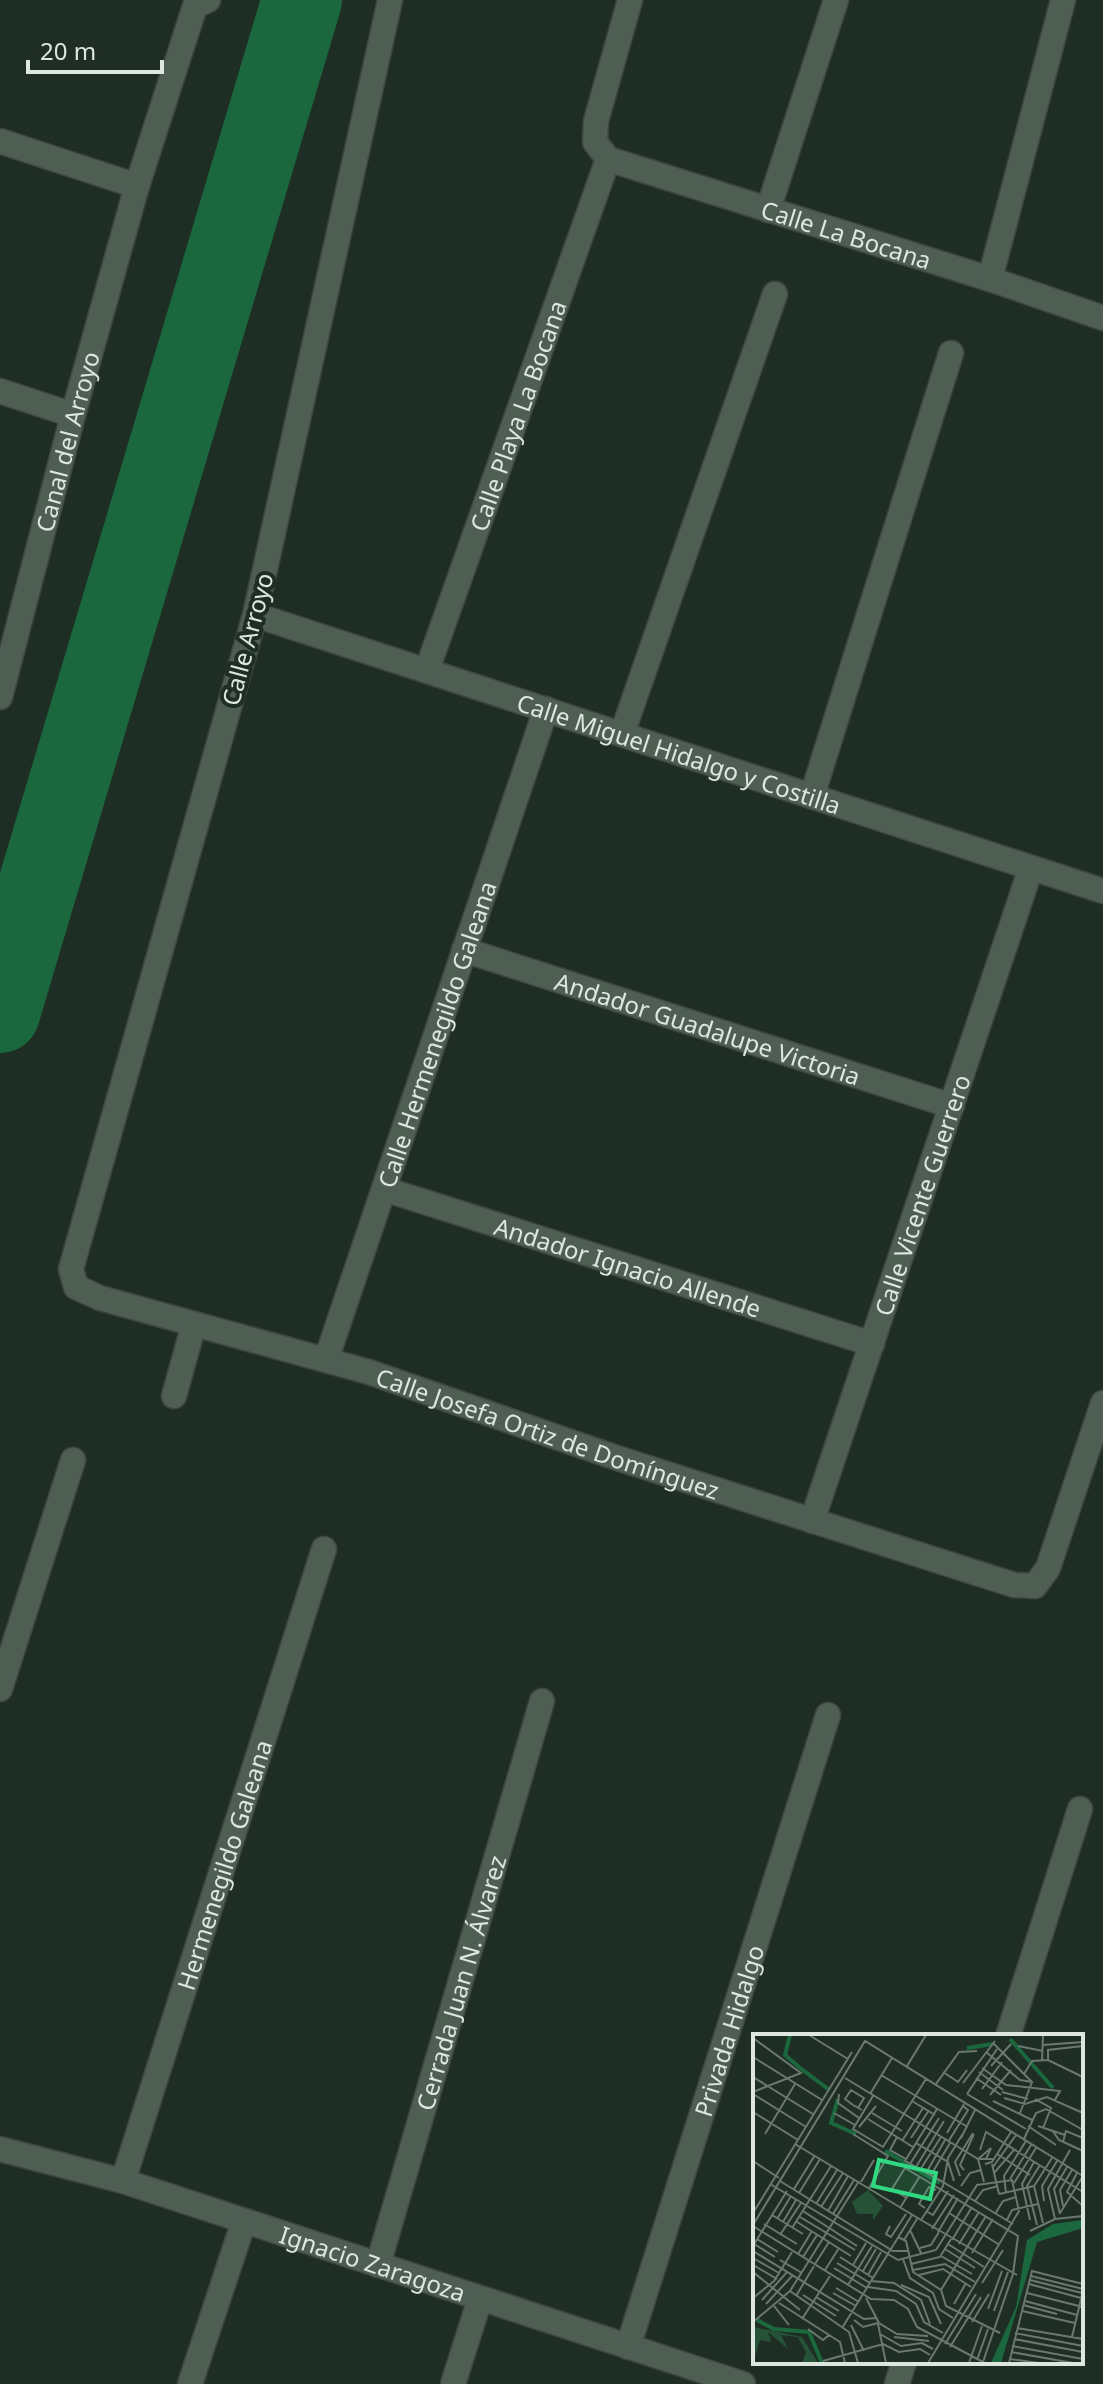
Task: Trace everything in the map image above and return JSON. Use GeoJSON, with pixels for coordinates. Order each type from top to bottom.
{"type":"FeatureCollection","features":[{"type":"Feature","properties":{"kind":"street","name":"Calle Arroyo"},"geometry":{"type":"LineString","coordinates":[[71,1269],[255,615],[390,0]]}},
{"type":"Feature","properties":{"kind":"street","name":"Calle Playa La Bocana"},"geometry":{"type":"LineString","coordinates":[[427,670],[602,150],[596,121],[630,0]]}},
{"type":"Feature","properties":{"kind":"street"},"geometry":{"type":"LineString","coordinates":[[768,210],[836,0]]}},
{"type":"Feature","properties":{"kind":"street"},"geometry":{"type":"LineString","coordinates":[[990,279],[1063,0]]}},
{"type":"Feature","properties":{"kind":"street","name":"Canal del Arroyo"},"geometry":{"type":"LineString","coordinates":[[0,697],[7,647],[137,186],[194,2]]}},
{"type":"Feature","properties":{"kind":"street"},"geometry":{"type":"LineString","coordinates":[[0,141],[137,186]]}},
{"type":"Feature","properties":{"kind":"street","name":"Calle La Bocana"},"geometry":{"type":"LineString","coordinates":[[602,150],[768,210],[990,279],[1103,318]]}},
{"type":"Feature","properties":{"kind":"street"},"geometry":{"type":"LineString","coordinates":[[622,734],[775,294]]}},
{"type":"Feature","properties":{"kind":"street"},"geometry":{"type":"LineString","coordinates":[[812,796],[951,353]]}},
{"type":"Feature","properties":{"kind":"street"},"geometry":{"type":"LineString","coordinates":[[0,391],[73,415]]}},
{"type":"Feature","properties":{"kind":"street","name":"Calle Miguel Hidalgo y Costilla"},"geometry":{"type":"LineString","coordinates":[[255,615],[1103,891]]}},
{"type":"Feature","properties":{"kind":"street","name":"Calle Hermenegildo Galeana"},"geometry":{"type":"LineString","coordinates":[[326,1360],[546,709]]}},
{"type":"Feature","properties":{"kind":"street","name":"Calle Vicente Guerrero"},"geometry":{"type":"LineString","coordinates":[[812,1521],[1031,868]]}},
{"type":"Feature","properties":{"kind":"street","name":"Andador Guadalupe Victoria"},"geometry":{"type":"LineString","coordinates":[[464,950],[952,1106]]}},
{"type":"Feature","properties":{"kind":"street","name":"Andador Ignacio Allende"},"geometry":{"type":"LineString","coordinates":[[384,1189],[872,1344]]}},
{"type":"Feature","properties":{"kind":"street","name":"Calle Josefa Ortiz de Domínguez"},"geometry":{"type":"LineString","coordinates":[[71,1269],[76,1287],[100,1298],[369,1372],[617,1458],[1014,1585],[1035,1586],[1048,1568],[1103,1403]]}},
{"type":"Feature","properties":{"kind":"street"},"geometry":{"type":"LineString","coordinates":[[174,1396],[194,1324]]}},
{"type":"Feature","properties":{"kind":"street"},"geometry":{"type":"LineString","coordinates":[[0,1689],[73,1460]]}},
{"type":"Feature","properties":{"kind":"street","name":"Hermenegildo Galeana"},"geometry":{"type":"LineString","coordinates":[[123,2181],[324,1549]]}},
{"type":"Feature","properties":{"kind":"street","name":"Cerrada Juan N. Álvarez"},"geometry":{"type":"LineString","coordinates":[[378,2265],[542,1701]]}},
{"type":"Feature","properties":{"kind":"street","name":"Privada Hidalgo"},"geometry":{"type":"LineString","coordinates":[[628,2347],[828,1715]]}},
{"type":"Feature","properties":{"kind":"street"},"geometry":{"type":"LineString","coordinates":[[1009,2034],[1080,1809]]}},
{"type":"Feature","properties":{"kind":"street","name":"Ignacio Zaragoza"},"geometry":{"type":"LineString","coordinates":[[2,2157],[123,2181],[743,2384]]}},
{"type":"Feature","properties":{"kind":"street"},"geometry":{"type":"LineString","coordinates":[[190,2384],[244,2221]]}},
{"type":"Feature","properties":{"kind":"street"},"geometry":{"type":"LineString","coordinates":[[453,2384],[480,2299]]}},
{"type":"Feature","properties":{"kind":"street"},"geometry":{"type":"LineString","coordinates":[[897,2384],[903,2364]]}},
{"type":"Feature","properties":{"kind":"waterway"},"geometry":{"type":"LineString","coordinates":[[0,1013],[302,0]]}}]}
